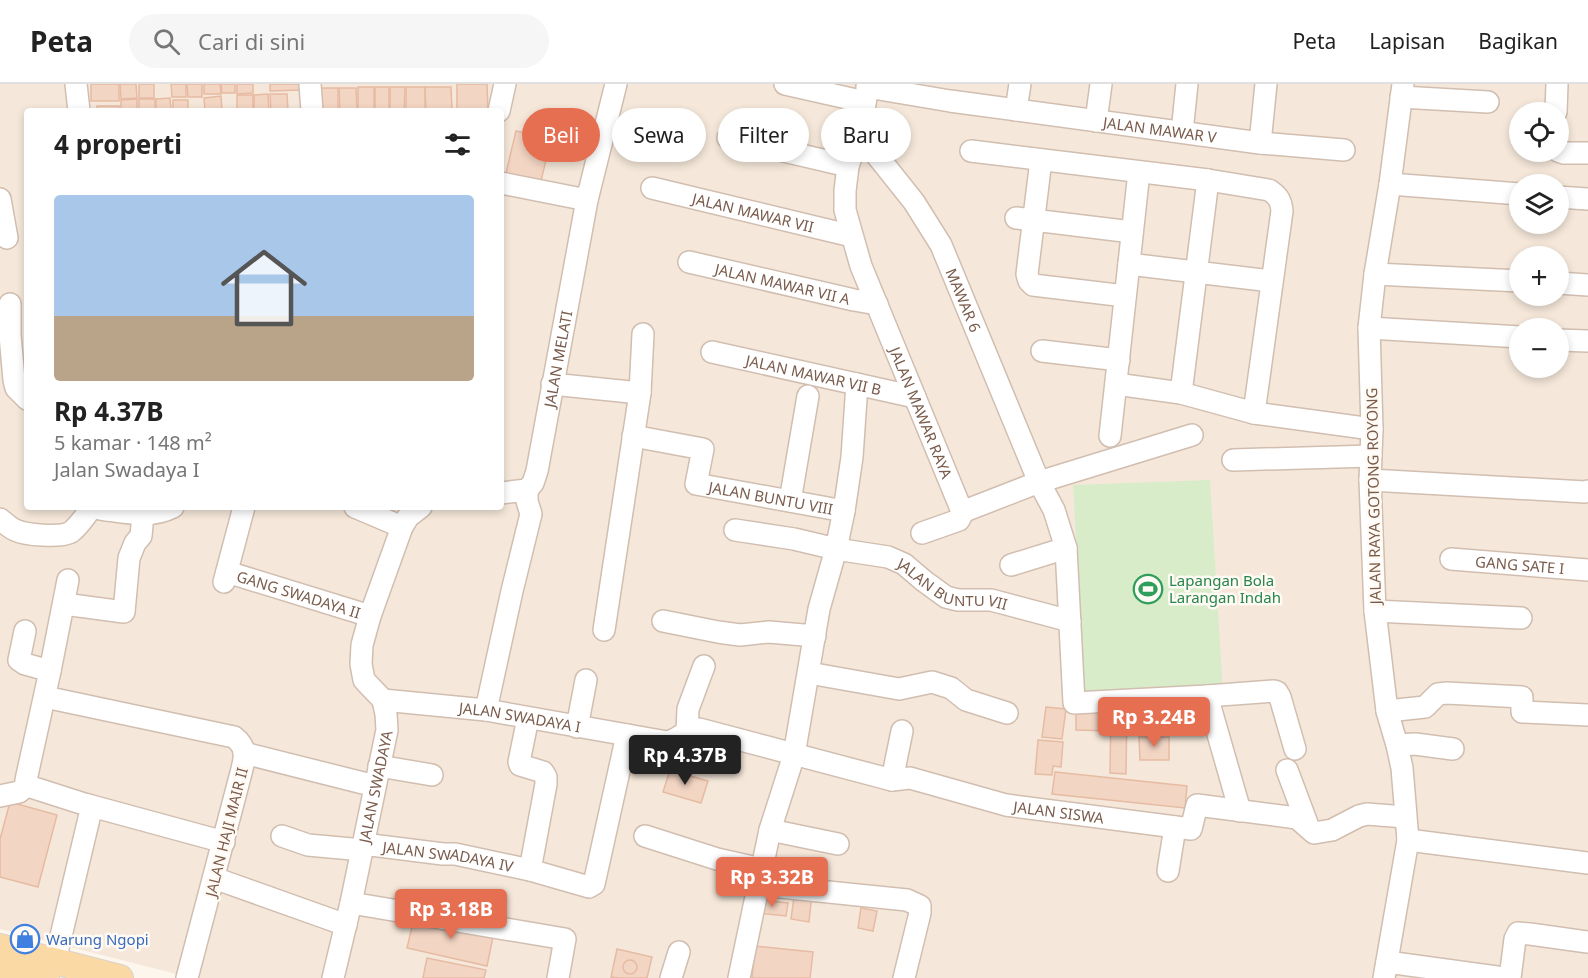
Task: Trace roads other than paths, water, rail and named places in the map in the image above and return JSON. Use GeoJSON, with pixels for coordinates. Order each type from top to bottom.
{"type":"FeatureCollection","features":[{"type":"Feature","properties":{"kind":"main road"},"geometry":{"type":"LineString","coordinates":[[0,947],[50,972]]}},
{"type":"Feature","properties":{"kind":"main road"},"geometry":{"type":"LineString","coordinates":[[0,965],[120,978]]}},
{"type":"Feature","properties":{"kind":"street"},"geometry":{"type":"LineString","coordinates":[[76,84],[79,108]]}},
{"type":"Feature","properties":{"kind":"street"},"geometry":{"type":"LineString","coordinates":[[310,84],[312,108]]}},
{"type":"Feature","properties":{"kind":"street"},"geometry":{"type":"LineString","coordinates":[[500,108],[505,84]]}},
{"type":"Feature","properties":{"kind":"street","name":"JALAN MELATI"},"geometry":{"type":"LineString","coordinates":[[527,490],[533,483],[537,471],[587,201],[616,84]]}},
{"type":"Feature","properties":{"kind":"street","name":"JALAN MAWAR V"},"geometry":{"type":"LineString","coordinates":[[789,84],[867,91],[951,93],[1016,110],[1260,143],[1344,150]]}},
{"type":"Feature","properties":{"kind":"street"},"geometry":{"type":"LineString","coordinates":[[1016,110],[1020,84]]}},
{"type":"Feature","properties":{"kind":"street"},"geometry":{"type":"LineString","coordinates":[[1096,121],[1101,84]]}},
{"type":"Feature","properties":{"kind":"street"},"geometry":{"type":"LineString","coordinates":[[1182,132],[1187,84]]}},
{"type":"Feature","properties":{"kind":"street"},"geometry":{"type":"LineString","coordinates":[[1260,143],[1266,84]]}},
{"type":"Feature","properties":{"kind":"street"},"geometry":{"type":"LineString","coordinates":[[1556,102],[1557,84]]}},
{"type":"Feature","properties":{"kind":"street","name":"JALAN MAWAR RAYA"},"geometry":{"type":"LineString","coordinates":[[864,108],[867,91]]}},
{"type":"Feature","properties":{"kind":"street"},"geometry":{"type":"LineString","coordinates":[[1402,91],[1488,102]]}},
{"type":"Feature","properties":{"kind":"street","name":"JALAN RAYA GOTONG ROYONG"},"geometry":{"type":"LineString","coordinates":[[1386,970],[1408,840],[1402,768],[1387,711],[1375,611],[1370,480],[1372,429],[1369,328],[1402,91]]}},
{"type":"Feature","properties":{"kind":"street"},"geometry":{"type":"LineString","coordinates":[[971,151],[1208,180],[1269,190],[1276,194],[1281,201],[1282,211],[1254,413]]}},
{"type":"Feature","properties":{"kind":"street"},"geometry":{"type":"LineString","coordinates":[[1569,153],[1588,153]]}},
{"type":"Feature","properties":{"kind":"street"},"geometry":{"type":"LineString","coordinates":[[809,157],[848,166]]}},
{"type":"Feature","properties":{"kind":"street"},"geometry":{"type":"LineString","coordinates":[[1041,160],[1024,219],[1029,281],[1032,285],[1125,296]]}},
{"type":"Feature","properties":{"kind":"street","name":"JALAN MAWAR RAYA"},"geometry":{"type":"LineString","coordinates":[[849,162],[845,210],[861,266],[963,510]]}},
{"type":"Feature","properties":{"kind":"street","name":"MAWAR 6"},"geometry":{"type":"LineString","coordinates":[[882,162],[914,202],[941,245],[1039,482],[1054,510],[1066,549],[1074,703],[1207,696]]}},
{"type":"Feature","properties":{"kind":"street"},"geometry":{"type":"LineString","coordinates":[[1110,436],[1139,172]]}},
{"type":"Feature","properties":{"kind":"street"},"geometry":{"type":"LineString","coordinates":[[1181,393],[1208,180]]}},
{"type":"Feature","properties":{"kind":"street"},"geometry":{"type":"LineString","coordinates":[[504,184],[587,201]]}},
{"type":"Feature","properties":{"kind":"street"},"geometry":{"type":"LineString","coordinates":[[1390,184],[1509,193]]}},
{"type":"Feature","properties":{"kind":"street","name":"JALAN MAWAR VII"},"geometry":{"type":"LineString","coordinates":[[652,188],[852,236]]}},
{"type":"Feature","properties":{"kind":"street"},"geometry":{"type":"LineString","coordinates":[[1569,198],[1588,199]]}},
{"type":"Feature","properties":{"kind":"street"},"geometry":{"type":"LineString","coordinates":[[0,199],[12,238]]}},
{"type":"Feature","properties":{"kind":"street"},"geometry":{"type":"LineString","coordinates":[[1024,219],[1132,232]]}},
{"type":"Feature","properties":{"kind":"street","name":"JALAN MAWAR VII A"},"geometry":{"type":"LineString","coordinates":[[689,262],[877,304]]}},
{"type":"Feature","properties":{"kind":"street"},"geometry":{"type":"LineString","coordinates":[[1129,264],[1271,281]]}},
{"type":"Feature","properties":{"kind":"street"},"geometry":{"type":"LineString","coordinates":[[1375,274],[1509,280]]}},
{"type":"Feature","properties":{"kind":"street"},"geometry":{"type":"LineString","coordinates":[[1569,284],[1588,285]]}},
{"type":"Feature","properties":{"kind":"street"},"geometry":{"type":"LineString","coordinates":[[10,304],[10,334],[20,359],[16,388],[24,396]]}},
{"type":"Feature","properties":{"kind":"street"},"geometry":{"type":"LineString","coordinates":[[1369,328],[1509,336]]}},
{"type":"Feature","properties":{"kind":"street"},"geometry":{"type":"LineString","coordinates":[[604,630],[640,393],[643,334]]}},
{"type":"Feature","properties":{"kind":"street"},"geometry":{"type":"LineString","coordinates":[[1569,340],[1588,341]]}},
{"type":"Feature","properties":{"kind":"street"},"geometry":{"type":"LineString","coordinates":[[1042,351],[1119,360]]}},
{"type":"Feature","properties":{"kind":"street","name":"JALAN MAWAR VII B"},"geometry":{"type":"LineString","coordinates":[[712,352],[915,398]]}},
{"type":"Feature","properties":{"kind":"street"},"geometry":{"type":"LineString","coordinates":[[552,384],[640,393]]}},
{"type":"Feature","properties":{"kind":"street"},"geometry":{"type":"LineString","coordinates":[[739,978],[770,830],[794,755],[819,609],[844,511],[852,457],[857,384]]}},
{"type":"Feature","properties":{"kind":"street"},"geometry":{"type":"LineString","coordinates":[[1116,384],[1181,393],[1254,413],[1372,429]]}},
{"type":"Feature","properties":{"kind":"street"},"geometry":{"type":"LineString","coordinates":[[790,501],[808,396]]}},
{"type":"Feature","properties":{"kind":"street"},"geometry":{"type":"LineString","coordinates":[[922,533],[958,520],[963,510],[1039,482],[1192,435]]}},
{"type":"Feature","properties":{"kind":"street","name":"JALAN BUNTU VIII"},"geometry":{"type":"LineString","coordinates":[[633,436],[703,449],[696,484],[844,511]]}},
{"type":"Feature","properties":{"kind":"street"},"geometry":{"type":"LineString","coordinates":[[1233,460],[1371,456]]}},
{"type":"Feature","properties":{"kind":"street"},"geometry":{"type":"LineString","coordinates":[[1370,480],[1588,491]]}},
{"type":"Feature","properties":{"kind":"street"},"geometry":{"type":"LineString","coordinates":[[486,710],[531,514],[527,501],[527,490],[504,494]]}},
{"type":"Feature","properties":{"kind":"street"},"geometry":{"type":"LineString","coordinates":[[0,519],[16,531],[61,535],[70,532],[90,510]]}},
{"type":"Feature","properties":{"kind":"street"},"geometry":{"type":"LineString","coordinates":[[109,510],[143,514],[168,510]]}},
{"type":"Feature","properties":{"kind":"street","name":"GANG SWADAYA II"},"geometry":{"type":"LineString","coordinates":[[243,510],[226,577],[370,616]]}},
{"type":"Feature","properties":{"kind":"street"},"geometry":{"type":"LineString","coordinates":[[362,510],[402,526]]}},
{"type":"Feature","properties":{"kind":"street"},"geometry":{"type":"LineString","coordinates":[[383,699],[364,680],[361,664],[362,645],[402,526],[417,510]]}},
{"type":"Feature","properties":{"kind":"street"},"geometry":{"type":"LineString","coordinates":[[64,604],[124,612],[129,558],[135,543],[141,536],[143,514]]}},
{"type":"Feature","properties":{"kind":"street","name":"JALAN BUNTU VII"},"geometry":{"type":"LineString","coordinates":[[735,530],[888,557],[904,564],[946,597],[958,600],[991,600],[1070,621]]}},
{"type":"Feature","properties":{"kind":"street"},"geometry":{"type":"LineString","coordinates":[[1011,565],[1066,549]]}},
{"type":"Feature","properties":{"kind":"street","name":"GANG SATE I"},"geometry":{"type":"LineString","coordinates":[[1451,559],[1588,570]]}},
{"type":"Feature","properties":{"kind":"street"},"geometry":{"type":"LineString","coordinates":[[68,580],[28,784],[31,787],[88,805],[224,842]]}},
{"type":"Feature","properties":{"kind":"street"},"geometry":{"type":"LineString","coordinates":[[1375,611],[1521,618]]}},
{"type":"Feature","properties":{"kind":"street"},"geometry":{"type":"LineString","coordinates":[[663,621],[740,635],[769,632],[815,636]]}},
{"type":"Feature","properties":{"kind":"street"},"geometry":{"type":"LineString","coordinates":[[25,631],[9,657],[50,671]]}},
{"type":"Feature","properties":{"kind":"street"},"geometry":{"type":"LineString","coordinates":[[687,731],[688,709],[704,666]]}},
{"type":"Feature","properties":{"kind":"street"},"geometry":{"type":"LineString","coordinates":[[808,673],[899,689],[932,682],[951,688],[966,700],[1007,713]]}},
{"type":"Feature","properties":{"kind":"street"},"geometry":{"type":"LineString","coordinates":[[577,727],[586,680]]}},
{"type":"Feature","properties":{"kind":"street"},"geometry":{"type":"LineString","coordinates":[[1240,811],[1207,696],[1277,692],[1295,749]]}},
{"type":"Feature","properties":{"kind":"street"},"geometry":{"type":"LineString","coordinates":[[1387,711],[1425,707],[1438,694],[1447,693],[1522,698],[1522,712],[1588,715]]}},
{"type":"Feature","properties":{"kind":"street","name":"JALAN HAJI MAIR II"},"geometry":{"type":"LineString","coordinates":[[45,697],[234,737],[243,746],[243,766],[188,978]]}},
{"type":"Feature","properties":{"kind":"street","name":"JALAN SWADAYA I"},"geometry":{"type":"LineString","coordinates":[[383,699],[486,710],[667,742],[672,742],[690,729],[699,729],[794,755]]}},
{"type":"Feature","properties":{"kind":"street","name":"JALAN SWADAYA"},"geometry":{"type":"LineString","coordinates":[[333,978],[387,730],[387,714],[383,699]]}},
{"type":"Feature","properties":{"kind":"street"},"geometry":{"type":"LineString","coordinates":[[528,718],[519,762],[520,765],[543,772],[546,777],[530,870]]}},
{"type":"Feature","properties":{"kind":"street"},"geometry":{"type":"LineString","coordinates":[[892,780],[902,731]]}},
{"type":"Feature","properties":{"kind":"street","name":"JALAN SWADAYA IV"},"geometry":{"type":"LineString","coordinates":[[282,836],[308,845],[455,854],[530,870],[589,886],[594,885],[627,735]]}},
{"type":"Feature","properties":{"kind":"street"},"geometry":{"type":"LineString","coordinates":[[1397,745],[1415,744],[1453,749]]}},
{"type":"Feature","properties":{"kind":"street"},"geometry":{"type":"LineString","coordinates":[[244,753],[377,776],[432,775]]}},
{"type":"Feature","properties":{"kind":"street","name":"JALAN SISWA"},"geometry":{"type":"LineString","coordinates":[[794,755],[892,780],[910,778],[1006,805],[1175,827]]}},
{"type":"Feature","properties":{"kind":"street"},"geometry":{"type":"LineString","coordinates":[[1287,770],[1308,826]]}},
{"type":"Feature","properties":{"kind":"street"},"geometry":{"type":"LineString","coordinates":[[0,796],[19,792],[28,784]]}},
{"type":"Feature","properties":{"kind":"street"},"geometry":{"type":"LineString","coordinates":[[50,972],[91,810],[88,805]]}},
{"type":"Feature","properties":{"kind":"street"},"geometry":{"type":"LineString","coordinates":[[1168,871],[1175,827],[1191,829],[1197,805],[1297,818],[1314,833],[1332,830],[1366,814],[1405,817]]}},
{"type":"Feature","properties":{"kind":"street"},"geometry":{"type":"LineString","coordinates":[[770,830],[838,844]]}},
{"type":"Feature","properties":{"kind":"street"},"geometry":{"type":"LineString","coordinates":[[645,836],[717,859],[760,877],[907,900],[920,906],[904,978]]}},
{"type":"Feature","properties":{"kind":"street"},"geometry":{"type":"LineString","coordinates":[[1408,840],[1588,863]]}},
{"type":"Feature","properties":{"kind":"street"},"geometry":{"type":"LineString","coordinates":[[214,878],[346,925]]}},
{"type":"Feature","properties":{"kind":"street"},"geometry":{"type":"LineString","coordinates":[[351,903],[565,939],[558,978]]}},
{"type":"Feature","properties":{"kind":"street"},"geometry":{"type":"LineString","coordinates":[[1510,978],[1515,939],[1518,933],[1588,942]]}},
{"type":"Feature","properties":{"kind":"street"},"geometry":{"type":"LineString","coordinates":[[671,978],[679,952]]}},
{"type":"Feature","properties":{"kind":"street"},"geometry":{"type":"LineString","coordinates":[[1386,970],[1504,978]]}},
{"type":"Feature","properties":{"kind":"place","name":"Lapangan Bola Larangan Indah"},"geometry":{"type":"Point","coordinates":[1148,589]}},
{"type":"Feature","properties":{"kind":"place","name":"Warung Ngopi"},"geometry":{"type":"Point","coordinates":[25,939]}}]}
